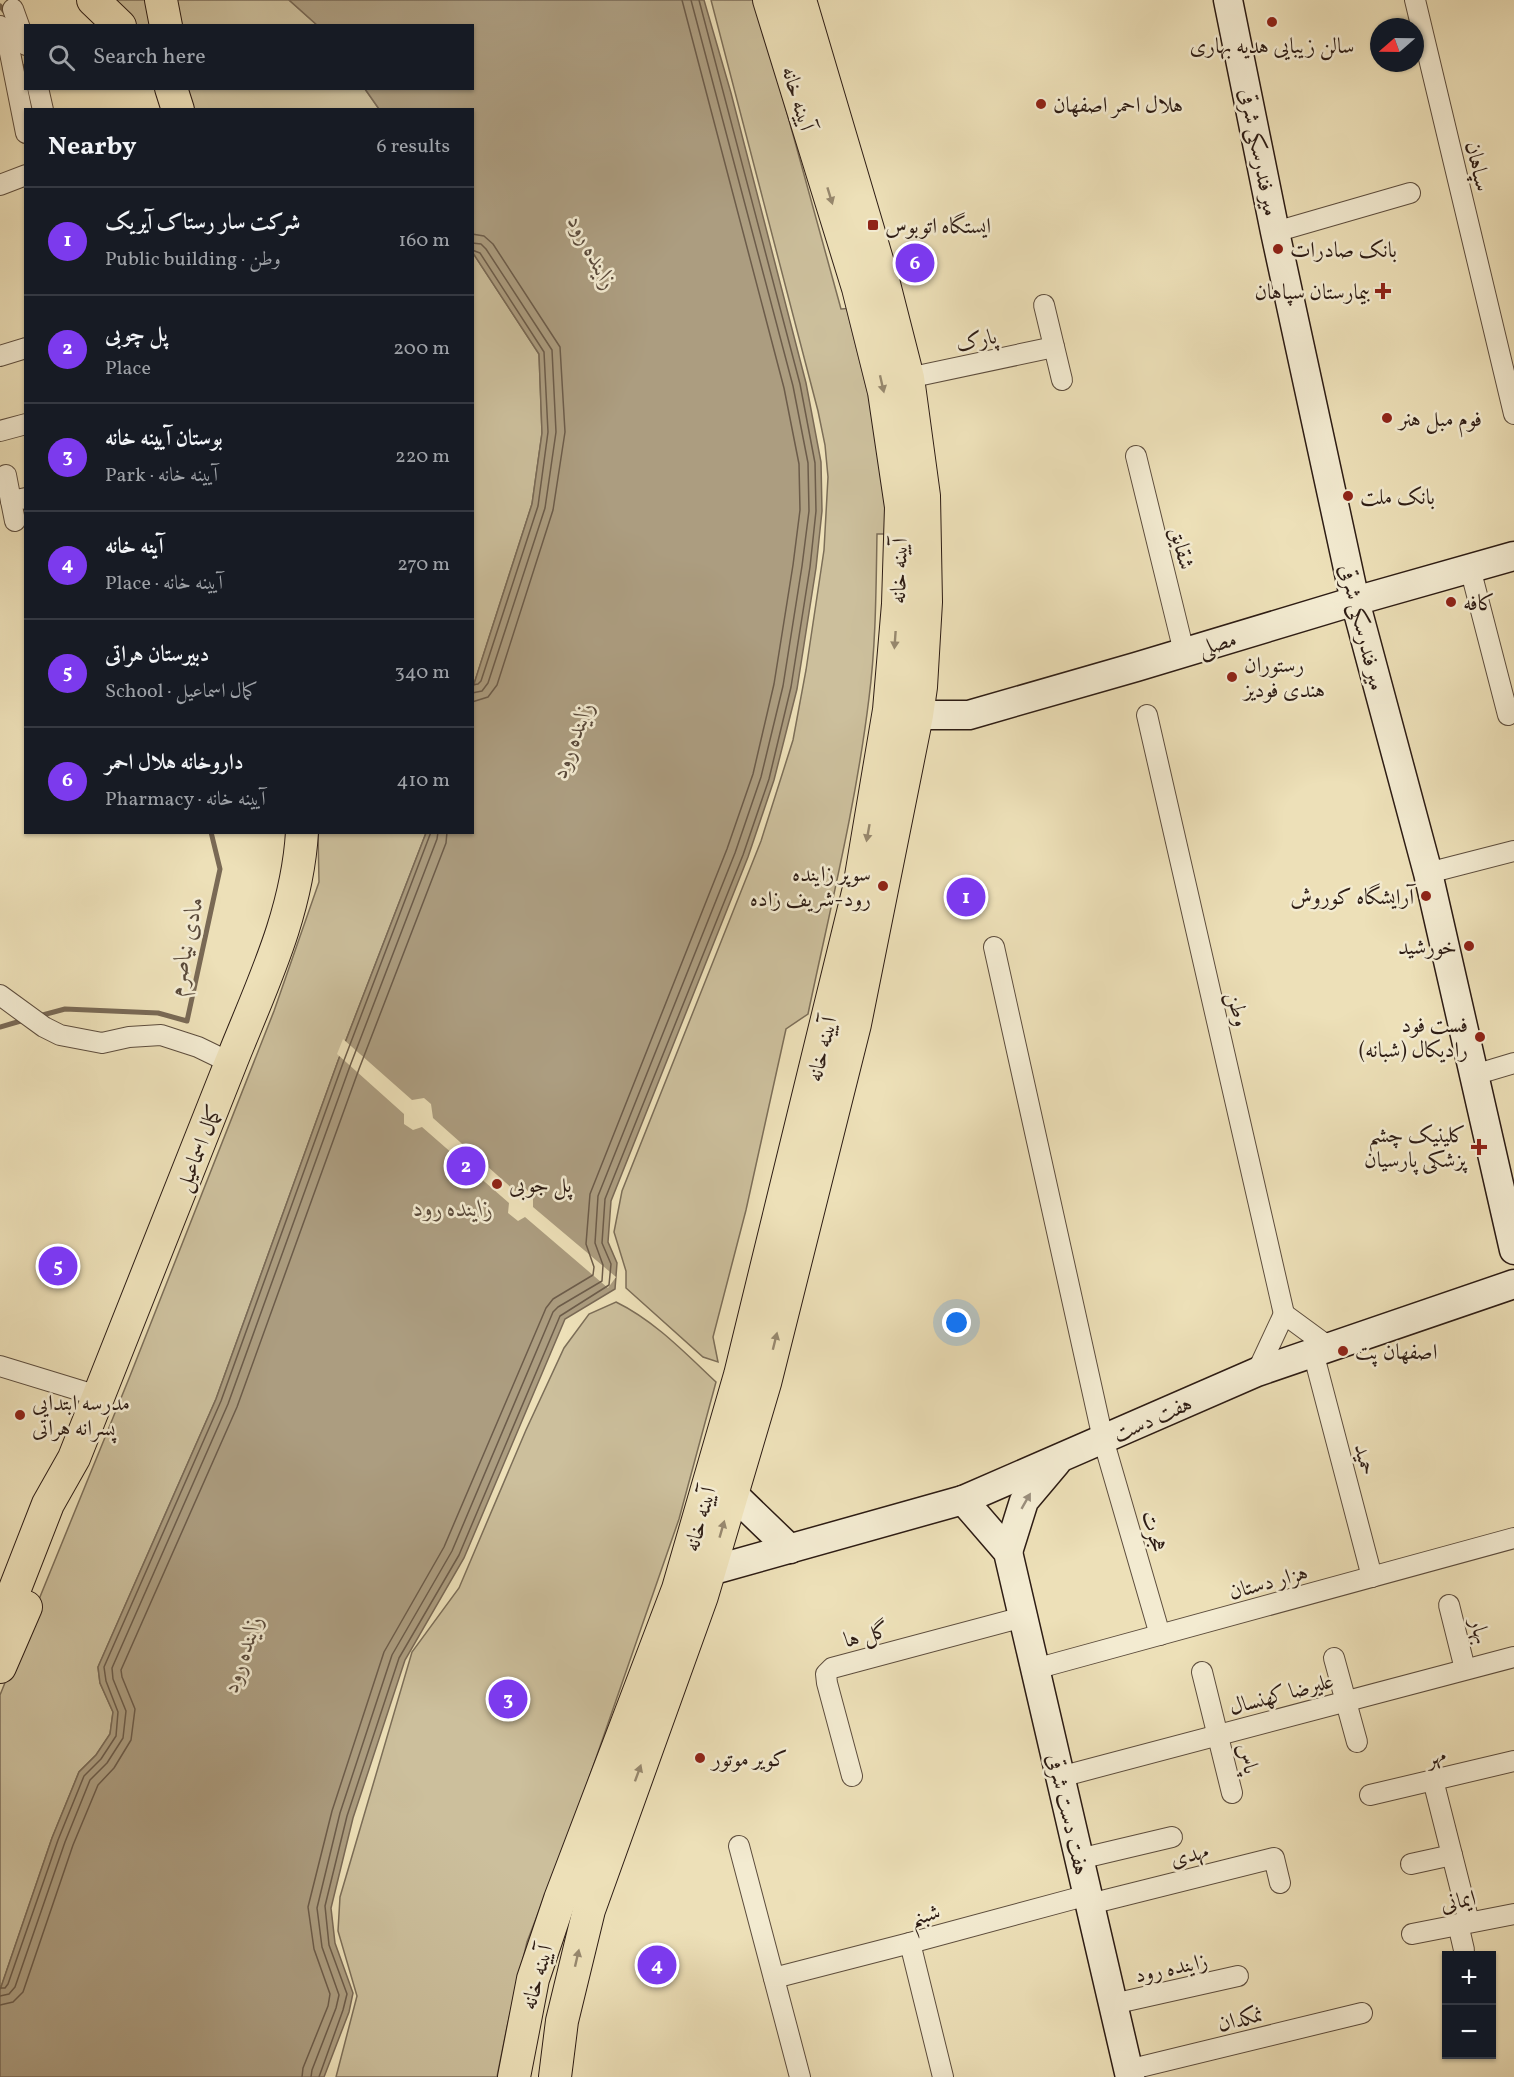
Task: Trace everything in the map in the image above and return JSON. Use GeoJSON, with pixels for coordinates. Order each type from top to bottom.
{"type":"FeatureCollection","features":[{"type":"Feature","properties":{"kind":"main road"},"geometry":{"type":"LineString","coordinates":[[93,0],[118,24]]}},
{"type":"Feature","properties":{"kind":"main road"},"geometry":{"type":"LineString","coordinates":[[161,0],[166,24]]}},
{"type":"Feature","properties":{"kind":"main road","name":"آیینه خانه"},"geometry":{"type":"LineString","coordinates":[[514,2077],[533,1979],[560,1899],[678,1589],[740,1374],[903,713],[921,687],[926,602],[924,496],[908,378],[883,280],[769,0]]}},
{"type":"Feature","properties":{"kind":"main road","name":"آیینه خانه"},"geometry":{"type":"LineString","coordinates":[[555,2077],[566,2005],[589,1910],[710,1571],[765,1383],[855,1024],[903,713],[898,604],[901,507],[884,392],[858,288],[800,0]]}},
{"type":"Feature","properties":{"kind":"main road","name":"میر فندرسکی شرقی"},"geometry":{"type":"LineString","coordinates":[[1228,0],[1275,232],[1355,601],[1428,873],[1514,1250]]}},
{"type":"Feature","properties":{"kind":"main road","name":"مصلی"},"geometry":{"type":"LineString","coordinates":[[903,713],[969,715],[1514,556]]}},
{"type":"Feature","properties":{"kind":"main road","name":"کمال اسماعیل"},"geometry":{"type":"LineString","coordinates":[[0,1627],[48,1504],[74,1458],[231,1063],[263,989],[284,930],[295,889],[302,834]]}},
{"type":"Feature","properties":{"kind":"main road","name":"هفت دست"},"geometry":{"type":"LineString","coordinates":[[710,1571],[963,1500],[1257,1372],[1514,1284]]}},
{"type":"Feature","properties":{"kind":"main road","name":"کمال اسماعیل"},"geometry":{"type":"LineString","coordinates":[[0,1667],[66,1515],[74,1458]]}},
{"type":"Feature","properties":{"kind":"main road"},"geometry":{"type":"LineString","coordinates":[[1008,1552],[1024,1501],[1059,1458]]}},
{"type":"Feature","properties":{"kind":"main road"},"geometry":{"type":"LineString","coordinates":[[732,1493],[790,1549]]}},
{"type":"Feature","properties":{"kind":"main road"},"geometry":{"type":"LineString","coordinates":[[963,1500],[1008,1552]]}},
{"type":"Feature","properties":{"kind":"main road","name":"هفت دست شرقی"},"geometry":{"type":"LineString","coordinates":[[1008,1552],[1129,2074]]}},
{"type":"Feature","properties":{"kind":"main road"},"geometry":{"type":"LineString","coordinates":[[529,1999],[546,2010],[566,2005]]}},
{"type":"Feature","properties":{"kind":"street","name":"سپاهان"},"geometry":{"type":"LineString","coordinates":[[1415,0],[1514,414]]}},
{"type":"Feature","properties":{"kind":"street"},"geometry":{"type":"LineString","coordinates":[[13,9],[24,39]]}},
{"type":"Feature","properties":{"kind":"street"},"geometry":{"type":"LineString","coordinates":[[0,26],[7,38],[24,123]]}},
{"type":"Feature","properties":{"kind":"street"},"geometry":{"type":"LineString","coordinates":[[38,90],[43,108]]}},
{"type":"Feature","properties":{"kind":"street"},"geometry":{"type":"LineString","coordinates":[[0,185],[24,176]]}},
{"type":"Feature","properties":{"kind":"street"},"geometry":{"type":"LineString","coordinates":[[1275,232],[1410,193]]}},
{"type":"Feature","properties":{"kind":"street"},"geometry":{"type":"LineString","coordinates":[[1044,305],[1062,380]]}},
{"type":"Feature","properties":{"kind":"street","name":"پارک"},"geometry":{"type":"LineString","coordinates":[[908,378],[1054,346]]}},
{"type":"Feature","properties":{"kind":"street"},"geometry":{"type":"LineString","coordinates":[[0,356],[24,349]]}},
{"type":"Feature","properties":{"kind":"street"},"geometry":{"type":"LineString","coordinates":[[0,431],[24,425]]}},
{"type":"Feature","properties":{"kind":"street","name":"شقایق"},"geometry":{"type":"LineString","coordinates":[[1136,456],[1184,652]]}},
{"type":"Feature","properties":{"kind":"street"},"geometry":{"type":"LineString","coordinates":[[6,475],[18,499],[15,521]]}},
{"type":"Feature","properties":{"kind":"street"},"geometry":{"type":"LineString","coordinates":[[1470,568],[1508,715]]}},
{"type":"Feature","properties":{"kind":"street","name":"وطن"},"geometry":{"type":"LineString","coordinates":[[1147,715],[1284,1314]]}},
{"type":"Feature","properties":{"kind":"street"},"geometry":{"type":"LineString","coordinates":[[1428,873],[1514,851]]}},
{"type":"Feature","properties":{"kind":"street"},"geometry":{"type":"LineString","coordinates":[[994,947],[1103,1439]]}},
{"type":"Feature","properties":{"kind":"street"},"geometry":{"type":"LineString","coordinates":[[0,995],[60,1035],[102,1043],[129,1037],[162,1035],[198,1047],[231,1063]]}},
{"type":"Feature","properties":{"kind":"street"},"geometry":{"type":"LineString","coordinates":[[1474,1075],[1514,1063]]}},
{"type":"Feature","properties":{"kind":"street"},"geometry":{"type":"LineString","coordinates":[[1257,1372],[1284,1314],[1321,1350]]}},
{"type":"Feature","properties":{"kind":"street","name":"حمید"},"geometry":{"type":"LineString","coordinates":[[1321,1350],[1372,1577]]}},
{"type":"Feature","properties":{"kind":"street"},"geometry":{"type":"LineString","coordinates":[[0,1366],[98,1396]]}},
{"type":"Feature","properties":{"kind":"street","name":"هجرت"},"geometry":{"type":"LineString","coordinates":[[1103,1439],[1160,1635]]}},
{"type":"Feature","properties":{"kind":"street","name":"هزار دستان"},"geometry":{"type":"LineString","coordinates":[[1035,1670],[1514,1538]]}},
{"type":"Feature","properties":{"kind":"street","name":"بهار"},"geometry":{"type":"LineString","coordinates":[[1449,1605],[1465,1670]]}},
{"type":"Feature","properties":{"kind":"street","name":"گل ها"},"geometry":{"type":"LineString","coordinates":[[852,1776],[827,1683],[826,1674],[832,1668],[1023,1617]]}},
{"type":"Feature","properties":{"kind":"street","name":"علیرضا کهنسال"},"geometry":{"type":"LineString","coordinates":[[1060,1777],[1514,1657]]}},
{"type":"Feature","properties":{"kind":"street"},"geometry":{"type":"LineString","coordinates":[[1334,1658],[1357,1742]]}},
{"type":"Feature","properties":{"kind":"street","name":"پاس"},"geometry":{"type":"LineString","coordinates":[[1202,1672],[1232,1793]]}},
{"type":"Feature","properties":{"kind":"street","name":"مهر"},"geometry":{"type":"LineString","coordinates":[[1370,1795],[1514,1761]]}},
{"type":"Feature","properties":{"kind":"street"},"geometry":{"type":"LineString","coordinates":[[1433,1780],[1452,1855],[1463,1923],[1464,1950]]}},
{"type":"Feature","properties":{"kind":"street"},"geometry":{"type":"LineString","coordinates":[[1079,1859],[1172,1838]]}},
{"type":"Feature","properties":{"kind":"street"},"geometry":{"type":"LineString","coordinates":[[739,1846],[800,2077]]}},
{"type":"Feature","properties":{"kind":"street"},"geometry":{"type":"LineString","coordinates":[[1411,1864],[1452,1855]]}},
{"type":"Feature","properties":{"kind":"street","name":"مهدی"},"geometry":{"type":"LineString","coordinates":[[1089,1899],[1274,1858],[1280,1883]]}},
{"type":"Feature","properties":{"kind":"street","name":"شبنم"},"geometry":{"type":"LineString","coordinates":[[774,1978],[1089,1899]]}},
{"type":"Feature","properties":{"kind":"street","name":"ایمانی"},"geometry":{"type":"LineString","coordinates":[[1412,1934],[1514,1914]]}},
{"type":"Feature","properties":{"kind":"street"},"geometry":{"type":"LineString","coordinates":[[910,1943],[943,2077]]}},
{"type":"Feature","properties":{"kind":"street","name":"زاینده رود"},"geometry":{"type":"LineString","coordinates":[[1113,2004],[1238,1976]]}},
{"type":"Feature","properties":{"kind":"street","name":"نمکدان"},"geometry":{"type":"LineString","coordinates":[[1129,2074],[1362,2013]]}},
{"type":"Feature","properties":{"kind":"shaded area"},"geometry":{"type":"Polygon","coordinates":[[[111,0],[152,0],[158,24],[136,24],[111,0]]]}},
{"type":"Feature","properties":{"kind":"shaded area"},"geometry":{"type":"Polygon","coordinates":[[[164,0],[289,0],[316,24],[170,24],[164,0]]]}},
{"type":"Feature","properties":{"kind":"shaded area"},"geometry":{"type":"Polygon","coordinates":[[[711,0],[756,0],[841,309],[853,308],[883,469],[888,534],[877,534],[871,678],[864,738],[842,857],[808,1014],[786,1029],[746,1210],[713,1337],[718,1362],[703,1357],[626,1288],[626,1271],[614,1232],[622,1191],[761,841],[793,740],[824,550],[828,477],[825,445],[818,411],[711,0]]]}},
{"type":"Feature","properties":{"kind":"shaded area"},"geometry":{"type":"Polygon","coordinates":[[[183,90],[366,90],[378,108],[187,108],[183,90]]]}},
{"type":"Feature","properties":{"kind":"shaded area"},"geometry":{"type":"Polygon","coordinates":[[[474,255],[539,354],[542,433],[532,504],[474,684],[474,255]]]}},
{"type":"Feature","properties":{"kind":"shaded area"},"geometry":{"type":"Polygon","coordinates":[[[318,834],[426,834],[338,1061],[216,1399],[98,1667],[100,1683],[113,1712],[110,1734],[96,1755],[79,1772],[52,1838],[0,1990],[0,1695],[130,1376],[274,1011],[319,882],[318,834]]]}},
{"type":"Feature","properties":{"kind":"shaded area"},"geometry":{"type":"Polygon","coordinates":[[[616,1302],[657,1328],[716,1382],[679,1519],[579,1807],[527,1942],[497,2077],[336,2077],[357,1996],[338,1931],[340,1897],[412,1652],[459,1588],[526,1430],[564,1348],[589,1314],[616,1302]]]}},
{"type":"Feature","properties":{"kind":"water","name":"زاینده رود"},"geometry":{"type":"Polygon","coordinates":[[[289,0],[704,0],[731,93],[806,383],[821,462],[822,511],[816,568],[797,689],[774,780],[748,857],[611,1201],[608,1242],[617,1263],[615,1289],[565,1319],[464,1558],[405,1660],[353,1818],[331,1908],[335,1943],[353,1993],[349,2012],[324,2077],[0,2077],[0,1990],[52,1838],[79,1772],[96,1755],[110,1734],[113,1712],[100,1683],[98,1667],[216,1399],[338,1061],[426,834],[474,834],[474,684],[532,504],[542,433],[539,354],[474,255],[474,108],[378,108],[366,90],[474,90],[474,24],[316,24],[289,0]]]}},
{"type":"Feature","properties":{"kind":"pier"},"geometry":{"type":"Polygon","coordinates":[[[343,1039],[412,1100],[424,1098],[431,1104],[433,1118],[515,1191],[526,1189],[533,1196],[533,1207],[616,1277],[608,1288],[525,1217],[518,1221],[508,1213],[509,1203],[422,1127],[413,1130],[404,1124],[404,1114],[337,1054],[343,1039]]]}},
{"type":"Feature","properties":{"kind":"waterway","name":"مادی نیاصرم"},"geometry":{"type":"LineString","coordinates":[[0,6],[7,14]]}},
{"type":"Feature","properties":{"kind":"waterway","name":"مادی نیاصرم"},"geometry":{"type":"LineString","coordinates":[[22,66],[24,72]]}},
{"type":"Feature","properties":{"kind":"waterway","name":"مادی نیاصرم"},"geometry":{"type":"LineString","coordinates":[[28,90],[33,108]]}},
{"type":"Feature","properties":{"kind":"waterway","name":"مادی نیاصرم"},"geometry":{"type":"LineString","coordinates":[[39,1016],[65,1009],[158,1013],[187,1021],[220,869],[211,834]]}},
{"type":"Feature","properties":{"kind":"waterway","name":"مادی نیاصرم"},"geometry":{"type":"LineString","coordinates":[[0,1027],[24,1020]]}},
{"type":"Feature","properties":{"kind":"place","name":"سالن زیبایی هدیه بهاری"},"geometry":{"type":"Point","coordinates":[1272,22]}},
{"type":"Feature","properties":{"kind":"place","name":"هلال احمر اصفهان"},"geometry":{"type":"Point","coordinates":[1041,104]}},
{"type":"Feature","properties":{"kind":"place","name":"ایستگاه اتوبوس"},"geometry":{"type":"Point","coordinates":[873,225]}},
{"type":"Feature","properties":{"kind":"place","name":"بانک صادرات"},"geometry":{"type":"Point","coordinates":[1278,249]}},
{"type":"Feature","properties":{"kind":"place","name":"داروخانه هلال احمر"},"geometry":{"type":"Point","coordinates":[915,263]}},
{"type":"Feature","properties":{"kind":"place","name":"بیمارستان سپاهان"},"geometry":{"type":"Point","coordinates":[1383,291]}},
{"type":"Feature","properties":{"kind":"place","name":"فوم مبل هنر"},"geometry":{"type":"Point","coordinates":[1387,418]}},
{"type":"Feature","properties":{"kind":"place","name":"بانک ملت"},"geometry":{"type":"Point","coordinates":[1348,496]}},
{"type":"Feature","properties":{"kind":"place","name":"کافه"},"geometry":{"type":"Point","coordinates":[1451,602]}},
{"type":"Feature","properties":{"kind":"place","name":"رستوران هندی فودیز"},"geometry":{"type":"Point","coordinates":[1232,677]}},
{"type":"Feature","properties":{"kind":"place","name":"سوپر زاینده رود-شریف زاده"},"geometry":{"type":"Point","coordinates":[883,886]}},
{"type":"Feature","properties":{"kind":"place","name":"آرایشگاه کوروش"},"geometry":{"type":"Point","coordinates":[1426,896]}},
{"type":"Feature","properties":{"kind":"place","name":"شرکت سار رستاک آیریک"},"geometry":{"type":"Point","coordinates":[966,897]}},
{"type":"Feature","properties":{"kind":"place","name":"خورشید"},"geometry":{"type":"Point","coordinates":[1469,946]}},
{"type":"Feature","properties":{"kind":"place","name":"فست فود رادیکال (شبانه)"},"geometry":{"type":"Point","coordinates":[1480,1037]}},
{"type":"Feature","properties":{"kind":"place","name":"کلینیک چشم پزشکی پارسیان"},"geometry":{"type":"Point","coordinates":[1479,1147]}},
{"type":"Feature","properties":{"kind":"place","name":"پل چوبی"},"geometry":{"type":"Point","coordinates":[466,1166]}},
{"type":"Feature","properties":{"kind":"place","name":"پل جوبی"},"geometry":{"type":"Point","coordinates":[497,1184]}},
{"type":"Feature","properties":{"kind":"place","name":"دبیرستان هراتی"},"geometry":{"type":"Point","coordinates":[58,1266]}},
{"type":"Feature","properties":{"kind":"place","name":"اصفهان پت"},"geometry":{"type":"Point","coordinates":[1343,1351]}},
{"type":"Feature","properties":{"kind":"place","name":"مدرسه ابتدایی پسرانه هراتی"},"geometry":{"type":"Point","coordinates":[20,1415]}},
{"type":"Feature","properties":{"kind":"place","name":"بوستان آیینه خانه"},"geometry":{"type":"Point","coordinates":[508,1699]}},
{"type":"Feature","properties":{"kind":"place","name":"کویر موتور"},"geometry":{"type":"Point","coordinates":[700,1758]}},
{"type":"Feature","properties":{"kind":"place","name":"آینه خانه"},"geometry":{"type":"Point","coordinates":[657,1965]}}]}
